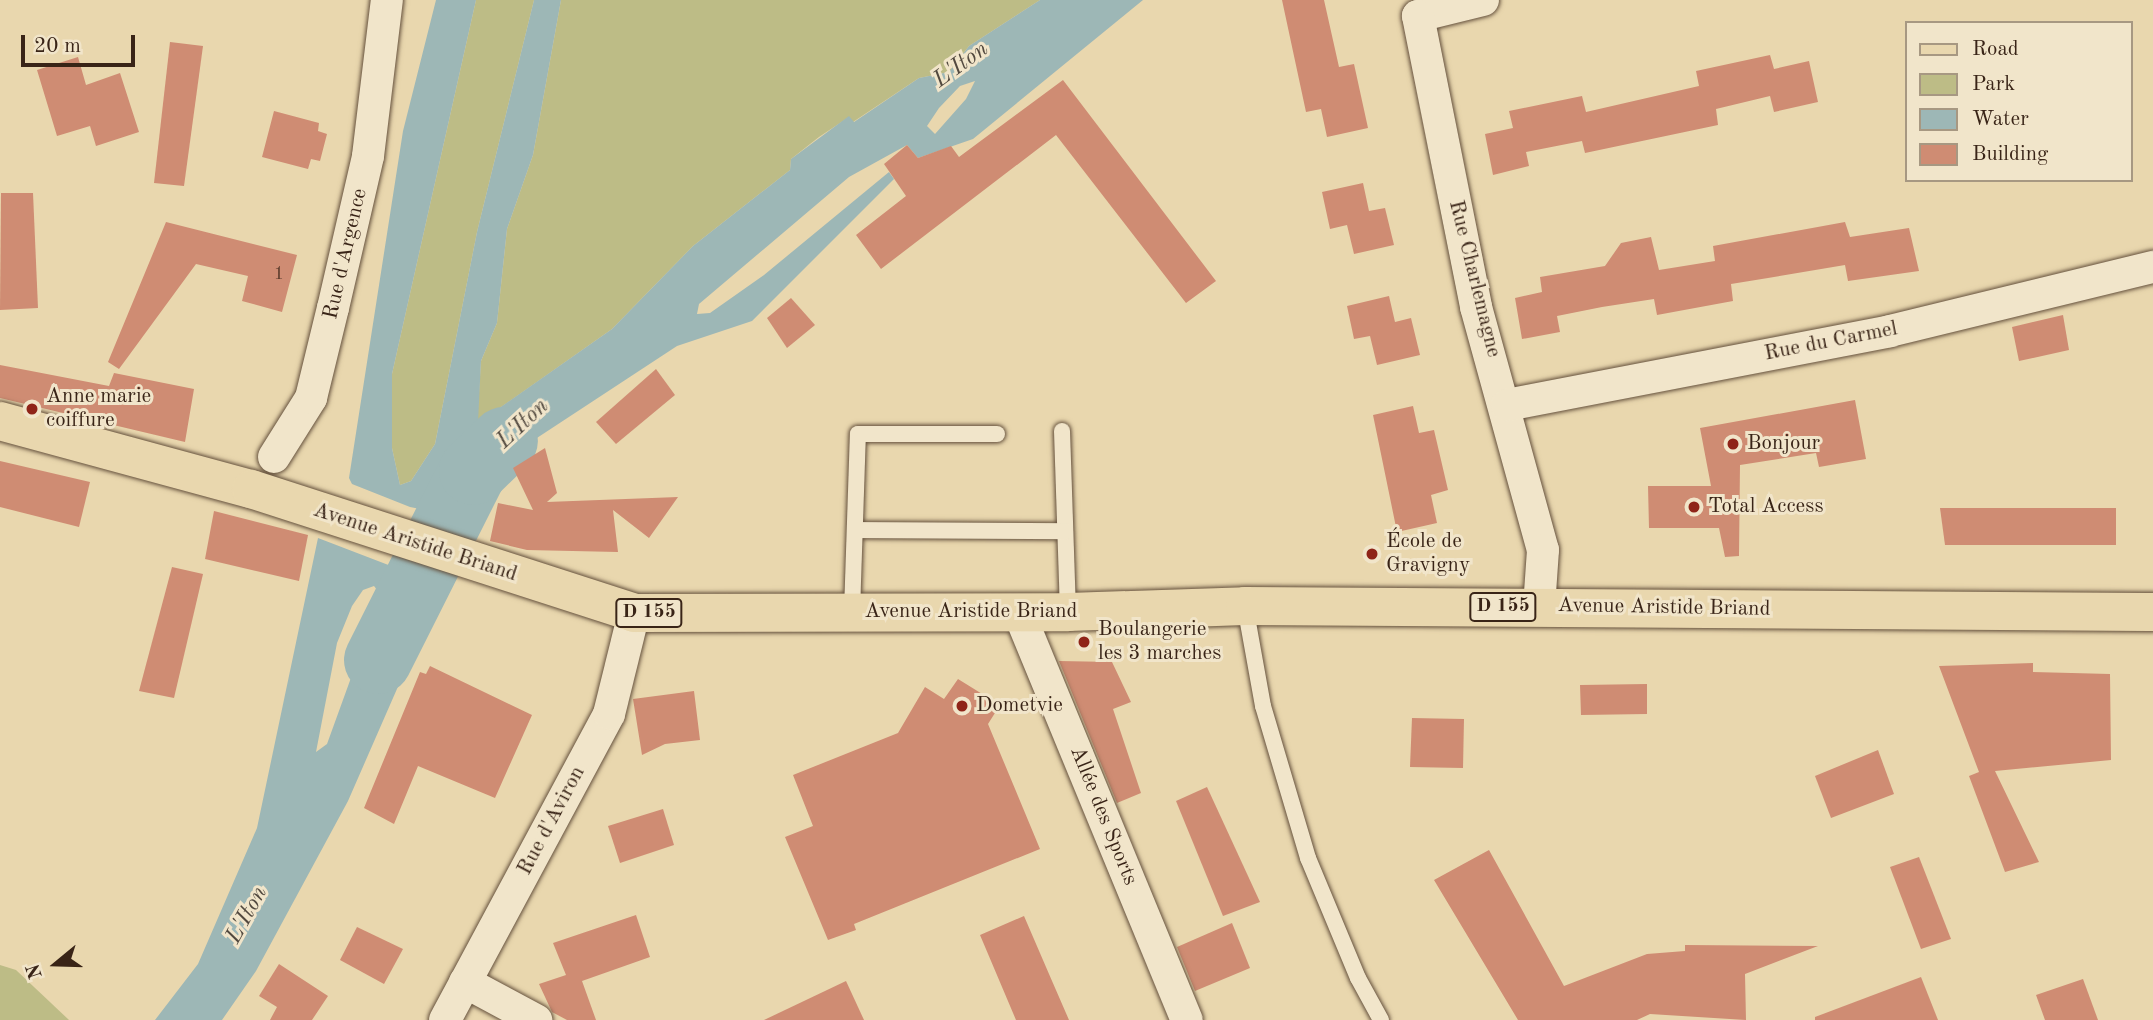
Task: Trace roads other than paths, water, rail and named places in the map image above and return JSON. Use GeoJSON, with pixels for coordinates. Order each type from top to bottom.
{"type":"FeatureCollection","features":[{"type":"Feature","properties":{"kind":"main road","name":"Avenue Aristide Briand"},"geometry":{"type":"LineString","coordinates":[[0,421],[67,440]]}},
{"type":"Feature","properties":{"kind":"main road","name":"Avenue Aristide Briand"},"geometry":{"type":"LineString","coordinates":[[0,433],[67,440],[262,473],[358,524],[634,613],[1068,612],[1245,606],[2153,612]]}},
{"type":"Feature","properties":{"kind":"street","name":"Rue d'Argence"},"geometry":{"type":"LineString","coordinates":[[262,473],[311,398],[368,156],[387,0]]}},
{"type":"Feature","properties":{"kind":"street","name":"Rue Charlemagne"},"geometry":{"type":"LineString","coordinates":[[1483,0],[1418,16],[1476,307],[1507,405],[1543,550],[1539,607]]}},
{"type":"Feature","properties":{"kind":"street","name":"Rue du Carmel"},"geometry":{"type":"LineString","coordinates":[[1507,405],[1890,331],[2153,267]]}},
{"type":"Feature","properties":{"kind":"street","name":"Allée des Sports"},"geometry":{"type":"LineString","coordinates":[[1019,612],[1188,1020]]}},
{"type":"Feature","properties":{"kind":"street","name":"Rue d'Aviron"},"geometry":{"type":"LineString","coordinates":[[445,1020],[609,715],[634,613]]}},
{"type":"Feature","properties":{"kind":"street"},"geometry":{"type":"LineString","coordinates":[[465,982],[536,1020]]}},
{"type":"Feature","properties":{"kind":"lane"},"geometry":{"type":"LineString","coordinates":[[1062,431],[1068,612]]}},
{"type":"Feature","properties":{"kind":"lane"},"geometry":{"type":"LineString","coordinates":[[852,612],[858,434],[997,434]]}},
{"type":"Feature","properties":{"kind":"lane"},"geometry":{"type":"LineString","coordinates":[[855,530],[1065,531]]}},
{"type":"Feature","properties":{"kind":"lane"},"geometry":{"type":"LineString","coordinates":[[1245,606],[1262,706],[1308,858],[1381,1020]]}},
{"type":"Feature","properties":{"kind":"water"},"geometry":{"type":"Polygon","coordinates":[[[436,0],[476,0],[392,374],[392,448],[400,485],[411,481],[435,444],[477,232],[534,0],[561,0],[533,155],[507,229],[497,323],[481,361],[478,423],[612,329],[693,246],[790,170],[791,159],[849,116],[854,122],[919,78],[949,72],[969,46],[1040,0],[1143,0],[973,139],[918,158],[907,145],[849,177],[699,304],[697,314],[710,313],[764,275],[889,172],[894,179],[752,321],[677,346],[511,455],[476,520],[410,507],[352,484],[349,478],[403,131],[436,0]],[[975,81],[960,86],[939,108],[927,126],[935,134],[966,99],[975,81]]]}},
{"type":"Feature","properties":{"kind":"water"},"geometry":{"type":"Polygon","coordinates":[[[318,538],[451,589],[407,666],[348,801],[256,971],[222,1020],[155,1020],[198,964],[257,828],[318,538]],[[374,586],[363,590],[352,606],[337,643],[316,752],[327,744],[381,595],[374,586]]]}},
{"type":"Feature","properties":{"kind":"waterway","name":"L'Iton"},"geometry":{"type":"LineString","coordinates":[[378,660],[473,471],[504,441]]}},
{"type":"Feature","properties":{"kind":"place","name":"Anne marie coiffure"},"geometry":{"type":"Point","coordinates":[32,409]}},
{"type":"Feature","properties":{"kind":"place","name":"Bonjour"},"geometry":{"type":"Point","coordinates":[1733,444]}},
{"type":"Feature","properties":{"kind":"place","name":"Total Access"},"geometry":{"type":"Point","coordinates":[1694,507]}},
{"type":"Feature","properties":{"kind":"place","name":"École de Gravigny"},"geometry":{"type":"Point","coordinates":[1372,554]}},
{"type":"Feature","properties":{"kind":"place","name":"Boulangerie les 3 marches"},"geometry":{"type":"Point","coordinates":[1084,642]}},
{"type":"Feature","properties":{"kind":"place","name":"Dometvie"},"geometry":{"type":"Point","coordinates":[962,706]}}]}
